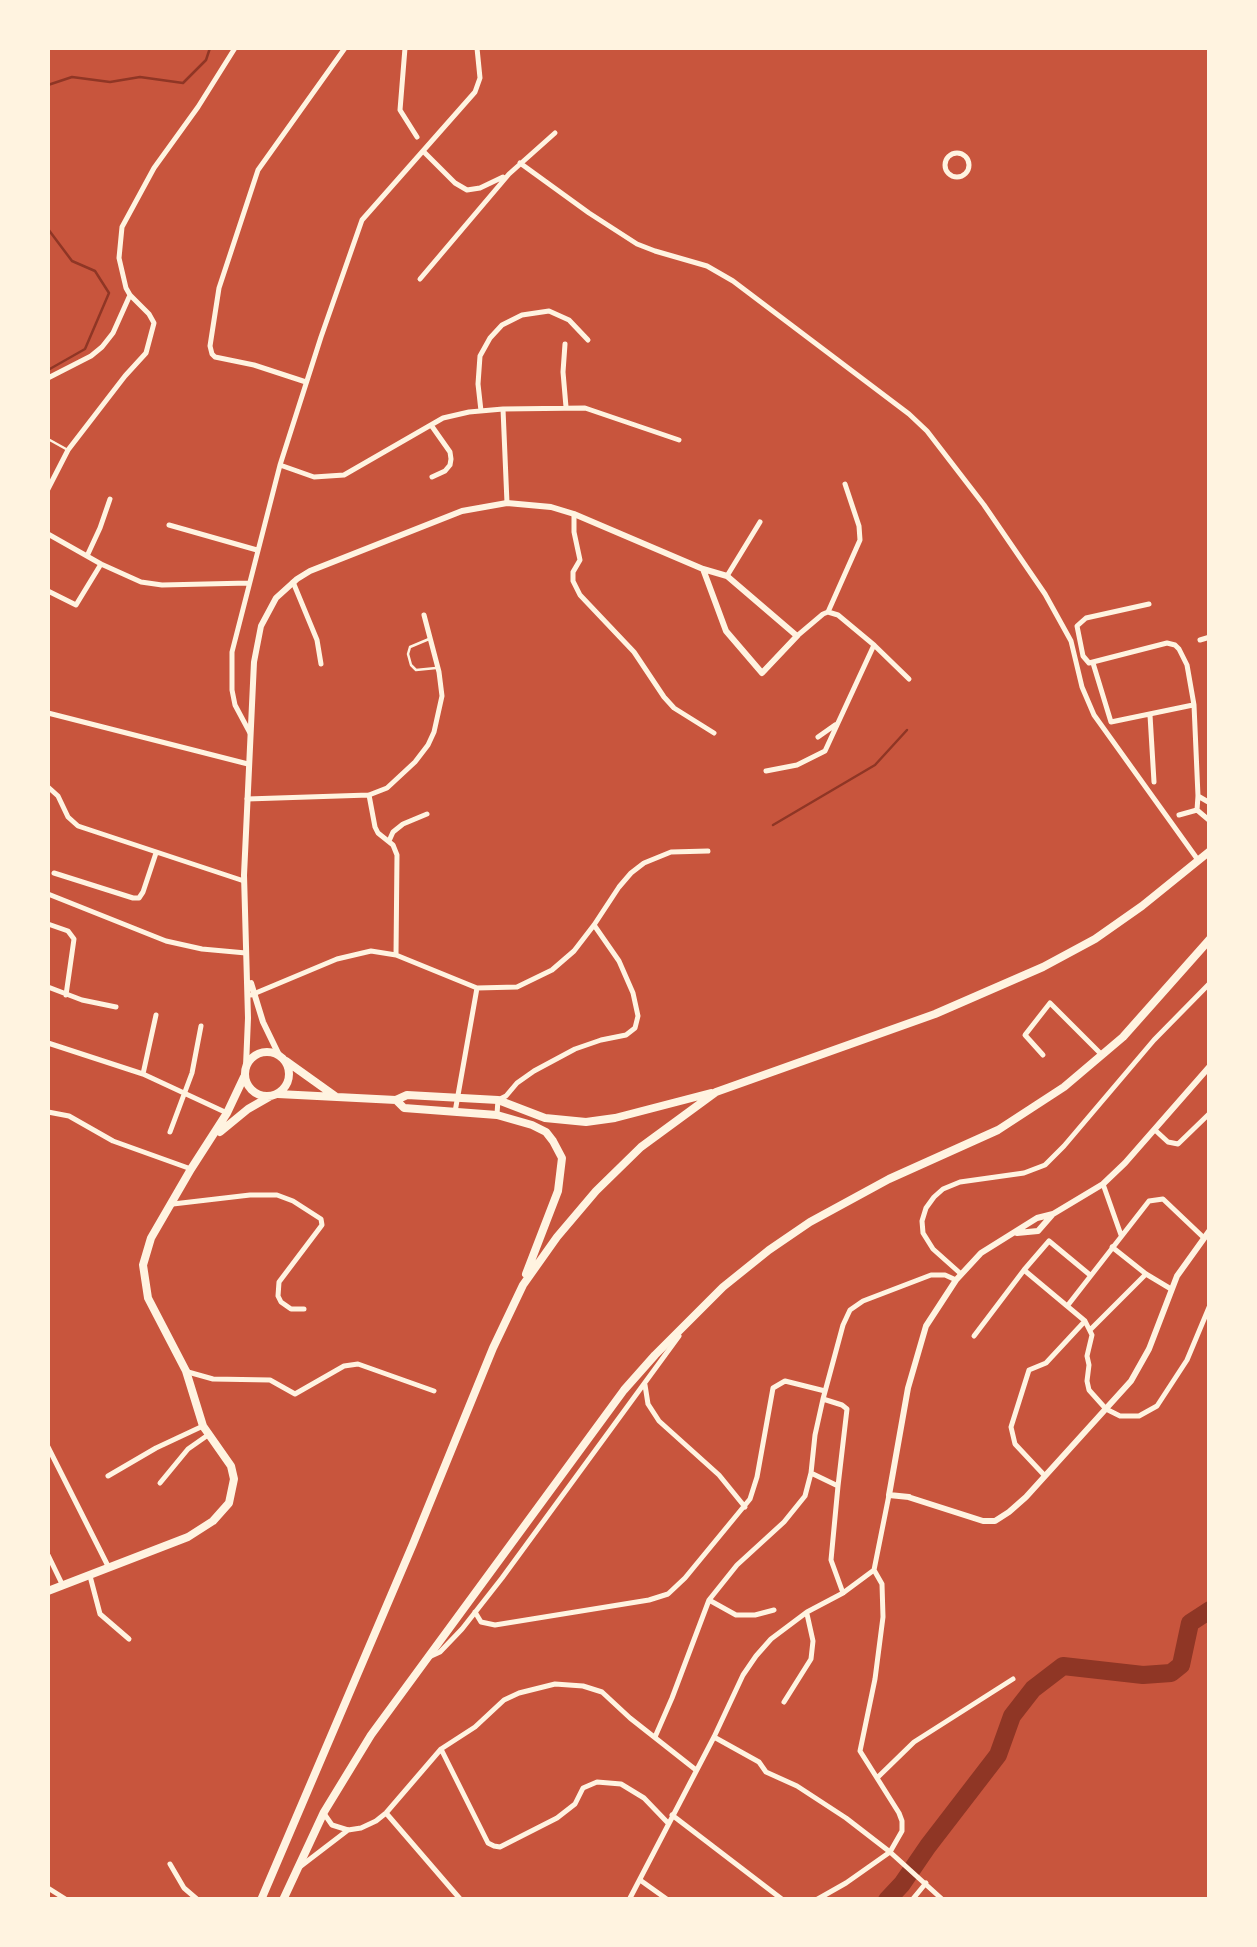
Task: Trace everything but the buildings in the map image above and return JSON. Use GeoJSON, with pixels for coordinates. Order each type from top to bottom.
{"type":"FeatureCollection","features":[{"type":"Feature","properties":{"kind":"main road"},"geometry":{"type":"LineString","coordinates":[[244,1077],[251,1090],[264,1097],[396,1100],[407,1095],[498,1100],[544,1118],[586,1122],[614,1118],[716,1092],[987,993],[1095,939],[1210,851]]}},
{"type":"Feature","properties":{"kind":"main road"},"geometry":{"type":"LineString","coordinates":[[283,1900],[324,1812],[371,1736],[624,1390],[655,1355],[747,1266],[810,1222],[889,1179],[998,1130],[1064,1086],[1146,1013],[1210,939]]}},
{"type":"Feature","properties":{"kind":"main road"},"geometry":{"type":"LineString","coordinates":[[49,1590],[188,1537],[221,1514],[228,1502],[234,1479],[231,1466],[206,1430],[186,1371],[154,1311],[143,1274],[147,1247],[227,1113],[249,1060],[260,1052],[273,1052],[335,1096]]}},
{"type":"Feature","properties":{"kind":"main road"},"geometry":{"type":"LineString","coordinates":[[209,1142],[238,1116],[287,1084],[289,1070],[281,1057]]}},
{"type":"Feature","properties":{"kind":"main road"},"geometry":{"type":"LineString","coordinates":[[522,1285],[622,1164],[716,1092]]}},
{"type":"Feature","properties":{"kind":"main road"},"geometry":{"type":"LineString","coordinates":[[261,1900],[558,1192],[562,1158],[546,1132],[497,1116],[404,1108],[396,1100]]}},
{"type":"Feature","properties":{"kind":"street"},"geometry":{"type":"LineString","coordinates":[[48,489],[68,450],[146,353],[154,323],[130,296],[119,258],[122,226],[154,168],[235,48]]}},
{"type":"Feature","properties":{"kind":"street"},"geometry":{"type":"LineString","coordinates":[[306,382],[214,357],[210,346],[219,288],[258,170],[345,48]]}},
{"type":"Feature","properties":{"kind":"street"},"geometry":{"type":"LineString","coordinates":[[405,48],[400,110],[417,136]]}},
{"type":"Feature","properties":{"kind":"street"},"geometry":{"type":"LineString","coordinates":[[250,733],[235,705],[230,672],[232,652],[280,465],[306,382],[362,220],[471,98],[479,86],[477,48]]}},
{"type":"Feature","properties":{"kind":"street"},"geometry":{"type":"LineString","coordinates":[[420,278],[520,163],[555,133]]}},
{"type":"Feature","properties":{"kind":"street"},"geometry":{"type":"LineString","coordinates":[[424,152],[467,190],[510,174]]}},
{"type":"Feature","properties":{"kind":"street"},"geometry":{"type":"LineString","coordinates":[[955,154],[962,154],[969,162],[966,173],[959,176],[946,169],[946,160],[955,154]]}},
{"type":"Feature","properties":{"kind":"street"},"geometry":{"type":"LineString","coordinates":[[520,163],[637,244],[707,266],[733,281],[927,431],[1045,594],[1071,642],[1094,715],[1198,860]]}},
{"type":"Feature","properties":{"kind":"street"},"geometry":{"type":"LineString","coordinates":[[48,378],[102,347],[130,296]]}},
{"type":"Feature","properties":{"kind":"street"},"geometry":{"type":"LineString","coordinates":[[481,410],[480,356],[502,325],[522,315],[548,311],[569,320],[588,340]]}},
{"type":"Feature","properties":{"kind":"street"},"geometry":{"type":"LineString","coordinates":[[564,344],[566,407]]}},
{"type":"Feature","properties":{"kind":"street"},"geometry":{"type":"LineString","coordinates":[[280,465],[314,478],[344,475],[431,425],[455,414],[481,410],[566,407],[600,412],[679,440]]}},
{"type":"Feature","properties":{"kind":"street"},"geometry":{"type":"LineString","coordinates":[[503,409],[507,503]]}},
{"type":"Feature","properties":{"kind":"street"},"geometry":{"type":"LineString","coordinates":[[431,425],[451,459],[450,465],[432,476]]}},
{"type":"Feature","properties":{"kind":"street"},"geometry":{"type":"LineString","coordinates":[[704,569],[726,632],[762,674],[798,636],[828,612],[860,540],[845,484]]}},
{"type":"Feature","properties":{"kind":"street"},"geometry":{"type":"LineString","coordinates":[[87,556],[110,499]]}},
{"type":"Feature","properties":{"kind":"street"},"geometry":{"type":"LineString","coordinates":[[246,1066],[251,995],[244,880],[254,662],[261,626],[276,598],[294,582],[326,564],[452,514],[507,503],[551,507],[728,576],[798,636]]}},
{"type":"Feature","properties":{"kind":"street"},"geometry":{"type":"LineString","coordinates":[[574,514],[580,560],[573,581],[580,596],[634,652],[664,698],[714,733]]}},
{"type":"Feature","properties":{"kind":"street"},"geometry":{"type":"LineString","coordinates":[[728,576],[760,522]]}},
{"type":"Feature","properties":{"kind":"street"},"geometry":{"type":"LineString","coordinates":[[169,525],[257,550]]}},
{"type":"Feature","properties":{"kind":"street"},"geometry":{"type":"LineString","coordinates":[[48,534],[101,564],[150,584],[249,582]]}},
{"type":"Feature","properties":{"kind":"street"},"geometry":{"type":"LineString","coordinates":[[48,591],[76,605],[101,564]]}},
{"type":"Feature","properties":{"kind":"street"},"geometry":{"type":"LineString","coordinates":[[294,582],[317,640],[321,664]]}},
{"type":"Feature","properties":{"kind":"street"},"geometry":{"type":"LineString","coordinates":[[1148,604],[1086,618],[1078,624],[1084,660],[1093,662],[1157,645],[1175,645],[1186,665],[1194,705],[1197,810]]}},
{"type":"Feature","properties":{"kind":"street"},"geometry":{"type":"LineString","coordinates":[[828,612],[844,618],[909,680]]}},
{"type":"Feature","properties":{"kind":"street"},"geometry":{"type":"LineString","coordinates":[[247,799],[370,795],[386,788],[416,762],[428,745],[442,696],[424,615]]}},
{"type":"Feature","properties":{"kind":"street"},"geometry":{"type":"LineString","coordinates":[[1200,640],[1210,636]]}},
{"type":"Feature","properties":{"kind":"street"},"geometry":{"type":"LineString","coordinates":[[766,771],[798,765],[824,750],[874,645]]}},
{"type":"Feature","properties":{"kind":"street"},"geometry":{"type":"LineString","coordinates":[[1093,662],[1111,722],[1194,705]]}},
{"type":"Feature","properties":{"kind":"street"},"geometry":{"type":"LineString","coordinates":[[48,713],[248,764]]}},
{"type":"Feature","properties":{"kind":"street"},"geometry":{"type":"LineString","coordinates":[[1150,715],[1154,782]]}},
{"type":"Feature","properties":{"kind":"street"},"geometry":{"type":"LineString","coordinates":[[818,738],[838,723]]}},
{"type":"Feature","properties":{"kind":"street"},"geometry":{"type":"LineString","coordinates":[[48,787],[58,796],[72,822],[244,880]]}},
{"type":"Feature","properties":{"kind":"street"},"geometry":{"type":"LineString","coordinates":[[370,795],[375,827],[393,844],[397,855],[396,955]]}},
{"type":"Feature","properties":{"kind":"street"},"geometry":{"type":"LineString","coordinates":[[1198,796],[1210,803]]}},
{"type":"Feature","properties":{"kind":"street"},"geometry":{"type":"LineString","coordinates":[[1178,815],[1197,810]]}},
{"type":"Feature","properties":{"kind":"street"},"geometry":{"type":"LineString","coordinates":[[1197,810],[1210,820]]}},
{"type":"Feature","properties":{"kind":"street"},"geometry":{"type":"LineString","coordinates":[[389,841],[403,824],[427,814]]}},
{"type":"Feature","properties":{"kind":"street"},"geometry":{"type":"LineString","coordinates":[[251,995],[356,952],[384,951],[477,988],[517,987],[563,961],[631,873],[671,852],[708,851]]}},
{"type":"Feature","properties":{"kind":"street"},"geometry":{"type":"LineString","coordinates":[[54,873],[139,898],[156,853]]}},
{"type":"Feature","properties":{"kind":"street"},"geometry":{"type":"LineString","coordinates":[[48,894],[166,942],[246,954]]}},
{"type":"Feature","properties":{"kind":"street"},"geometry":{"type":"LineString","coordinates":[[48,924],[68,931],[74,938],[66,995]]}},
{"type":"Feature","properties":{"kind":"street"},"geometry":{"type":"LineString","coordinates":[[497,1116],[498,1100],[525,1077],[589,1043],[626,1035],[635,1028],[638,1016],[633,993],[594,925]]}},
{"type":"Feature","properties":{"kind":"street"},"geometry":{"type":"LineString","coordinates":[[958,1277],[923,1232],[926,1208],[934,1197],[960,1182],[1024,1173],[1044,1165],[1210,983]]}},
{"type":"Feature","properties":{"kind":"street"},"geometry":{"type":"LineString","coordinates":[[48,987],[116,1007]]}},
{"type":"Feature","properties":{"kind":"street"},"geometry":{"type":"LineString","coordinates":[[456,1112],[477,988]]}},
{"type":"Feature","properties":{"kind":"street"},"geometry":{"type":"LineString","coordinates":[[251,995],[281,1057]]}},
{"type":"Feature","properties":{"kind":"street"},"geometry":{"type":"LineString","coordinates":[[1044,1055],[1025,1035],[1050,1003],[1100,1053]]}},
{"type":"Feature","properties":{"kind":"street"},"geometry":{"type":"LineString","coordinates":[[143,1074],[156,1015]]}},
{"type":"Feature","properties":{"kind":"street"},"geometry":{"type":"LineString","coordinates":[[170,1132],[192,1073],[201,1026]]}},
{"type":"Feature","properties":{"kind":"street"},"geometry":{"type":"LineString","coordinates":[[48,1043],[143,1074],[227,1113]]}},
{"type":"Feature","properties":{"kind":"street"},"geometry":{"type":"LineString","coordinates":[[816,1900],[890,1852],[902,1831],[902,1820],[864,1760],[860,1746],[875,1679],[883,1617],[882,1584],[874,1570],[926,1326],[958,1277],[981,1253],[1103,1184],[1210,1066]]}},
{"type":"Feature","properties":{"kind":"street"},"geometry":{"type":"LineString","coordinates":[[48,1112],[69,1116],[113,1141],[191,1168]]}},
{"type":"Feature","properties":{"kind":"street"},"geometry":{"type":"LineString","coordinates":[[1154,1129],[1168,1142],[1178,1144],[1210,1113]]}},
{"type":"Feature","properties":{"kind":"street"},"geometry":{"type":"LineString","coordinates":[[1103,1184],[1120,1235]]}},
{"type":"Feature","properties":{"kind":"street"},"geometry":{"type":"LineString","coordinates":[[170,1204],[277,1195],[322,1220],[279,1282],[281,1302],[291,1309],[304,1309]]}},
{"type":"Feature","properties":{"kind":"street"},"geometry":{"type":"LineString","coordinates":[[1068,1305],[1144,1204],[1162,1199],[1203,1237]]}},
{"type":"Feature","properties":{"kind":"street"},"geometry":{"type":"LineString","coordinates":[[1015,1233],[1038,1231],[1053,1214]]}},
{"type":"Feature","properties":{"kind":"street"},"geometry":{"type":"LineString","coordinates":[[889,1492],[983,1521],[1002,1518],[1120,1395],[1141,1366],[1171,1289],[1210,1230]]}},
{"type":"Feature","properties":{"kind":"street"},"geometry":{"type":"LineString","coordinates":[[1038,1231],[1090,1275]]}},
{"type":"Feature","properties":{"kind":"street"},"geometry":{"type":"LineString","coordinates":[[974,1336],[1048,1242]]}},
{"type":"Feature","properties":{"kind":"street"},"geometry":{"type":"LineString","coordinates":[[1112,1247],[1171,1289]]}},
{"type":"Feature","properties":{"kind":"street"},"geometry":{"type":"LineString","coordinates":[[930,1275],[944,1260]]}},
{"type":"Feature","properties":{"kind":"street"},"geometry":{"type":"LineString","coordinates":[[1024,1270],[1084,1320],[1092,1334],[1087,1356],[1088,1386],[1106,1409],[1129,1418],[1157,1406],[1187,1360],[1210,1306]]}},
{"type":"Feature","properties":{"kind":"street"},"geometry":{"type":"LineString","coordinates":[[1090,1330],[1146,1274]]}},
{"type":"Feature","properties":{"kind":"street"},"geometry":{"type":"LineString","coordinates":[[655,1737],[709,1600],[737,1565],[766,1541],[805,1496],[823,1399],[850,1310],[930,1275],[958,1277]]}},
{"type":"Feature","properties":{"kind":"street"},"geometry":{"type":"LineString","coordinates":[[1045,1476],[1015,1444],[1011,1427],[1029,1370],[1046,1364],[1084,1320]]}},
{"type":"Feature","properties":{"kind":"street"},"geometry":{"type":"LineString","coordinates":[[426,1658],[444,1648],[475,1612],[682,1330]]}},
{"type":"Feature","properties":{"kind":"street"},"geometry":{"type":"LineString","coordinates":[[186,1371],[213,1379],[270,1380],[295,1394],[353,1364],[434,1391]]}},
{"type":"Feature","properties":{"kind":"street"},"geometry":{"type":"LineString","coordinates":[[475,1612],[481,1622],[495,1625],[660,1598],[676,1588],[750,1499],[774,1388],[784,1381],[826,1390]]}},
{"type":"Feature","properties":{"kind":"street"},"geometry":{"type":"LineString","coordinates":[[646,1382],[646,1400],[658,1421],[719,1474],[745,1507]]}},
{"type":"Feature","properties":{"kind":"street"},"geometry":{"type":"LineString","coordinates":[[823,1399],[847,1409],[831,1560],[842,1593]]}},
{"type":"Feature","properties":{"kind":"street"},"geometry":{"type":"LineString","coordinates":[[160,1483],[206,1430]]}},
{"type":"Feature","properties":{"kind":"street"},"geometry":{"type":"LineString","coordinates":[[108,1476],[156,1448],[206,1430]]}},
{"type":"Feature","properties":{"kind":"street"},"geometry":{"type":"LineString","coordinates":[[48,1447],[109,1568]]}},
{"type":"Feature","properties":{"kind":"street"},"geometry":{"type":"LineString","coordinates":[[811,1473],[838,1486]]}},
{"type":"Feature","properties":{"kind":"street"},"geometry":{"type":"LineString","coordinates":[[48,1555],[63,1586]]}},
{"type":"Feature","properties":{"kind":"street"},"geometry":{"type":"LineString","coordinates":[[629,1900],[756,1656],[807,1612],[874,1570]]}},
{"type":"Feature","properties":{"kind":"street"},"geometry":{"type":"LineString","coordinates":[[90,1576],[100,1614],[129,1640]]}},
{"type":"Feature","properties":{"kind":"street"},"geometry":{"type":"LineString","coordinates":[[709,1600],[736,1616],[774,1610]]}},
{"type":"Feature","properties":{"kind":"street"},"geometry":{"type":"LineString","coordinates":[[784,1702],[811,1659],[812,1634],[807,1612]]}},
{"type":"Feature","properties":{"kind":"street"},"geometry":{"type":"LineString","coordinates":[[877,1778],[914,1742],[1013,1678]]}},
{"type":"Feature","properties":{"kind":"street"},"geometry":{"type":"LineString","coordinates":[[295,1871],[348,1830],[371,1824],[386,1813],[441,1749],[511,1696],[555,1684],[602,1692],[696,1770]]}},
{"type":"Feature","properties":{"kind":"street"},"geometry":{"type":"LineString","coordinates":[[714,1737],[760,1762],[766,1772],[820,1799],[890,1852],[941,1898]]}},
{"type":"Feature","properties":{"kind":"street"},"geometry":{"type":"LineString","coordinates":[[441,1749],[488,1844],[500,1846],[557,1818],[578,1800],[583,1788],[597,1782],[622,1784],[783,1900]]}},
{"type":"Feature","properties":{"kind":"street"},"geometry":{"type":"LineString","coordinates":[[324,1812],[332,1825],[348,1830]]}},
{"type":"Feature","properties":{"kind":"street"},"geometry":{"type":"LineString","coordinates":[[386,1813],[460,1900]]}},
{"type":"Feature","properties":{"kind":"street"},"geometry":{"type":"LineString","coordinates":[[170,1864],[184,1888],[198,1900]]}},
{"type":"Feature","properties":{"kind":"street"},"geometry":{"type":"LineString","coordinates":[[640,1880],[668,1900]]}},
{"type":"Feature","properties":{"kind":"street"},"geometry":{"type":"LineString","coordinates":[[912,1900],[926,1883]]}},
{"type":"Feature","properties":{"kind":"street"},"geometry":{"type":"LineString","coordinates":[[48,1888],[67,1900]]}},
{"type":"Feature","properties":{"kind":"lane"},"geometry":{"type":"LineString","coordinates":[[48,439],[68,450]]}},
{"type":"Feature","properties":{"kind":"lane"},"geometry":{"type":"LineString","coordinates":[[430,639],[413,644],[408,654],[411,666],[416,670],[438,668]]}},
{"type":"Feature","properties":{"kind":"waterway"},"geometry":{"type":"LineString","coordinates":[[48,85],[72,77],[110,82],[140,77],[183,83],[206,60],[210,48]]}},
{"type":"Feature","properties":{"kind":"waterway"},"geometry":{"type":"LineString","coordinates":[[48,229],[72,261],[95,271],[109,293],[85,349],[48,370]]}},
{"type":"Feature","properties":{"kind":"waterway"},"geometry":{"type":"LineString","coordinates":[[773,825],[875,765],[907,730]]}},
{"type":"Feature","properties":{"kind":"waterway"},"geometry":{"type":"LineString","coordinates":[[887,1900],[998,1755],[1012,1716],[1033,1689],[1063,1666],[1143,1675],[1171,1673],[1181,1665],[1190,1623],[1210,1610]]}}]}
